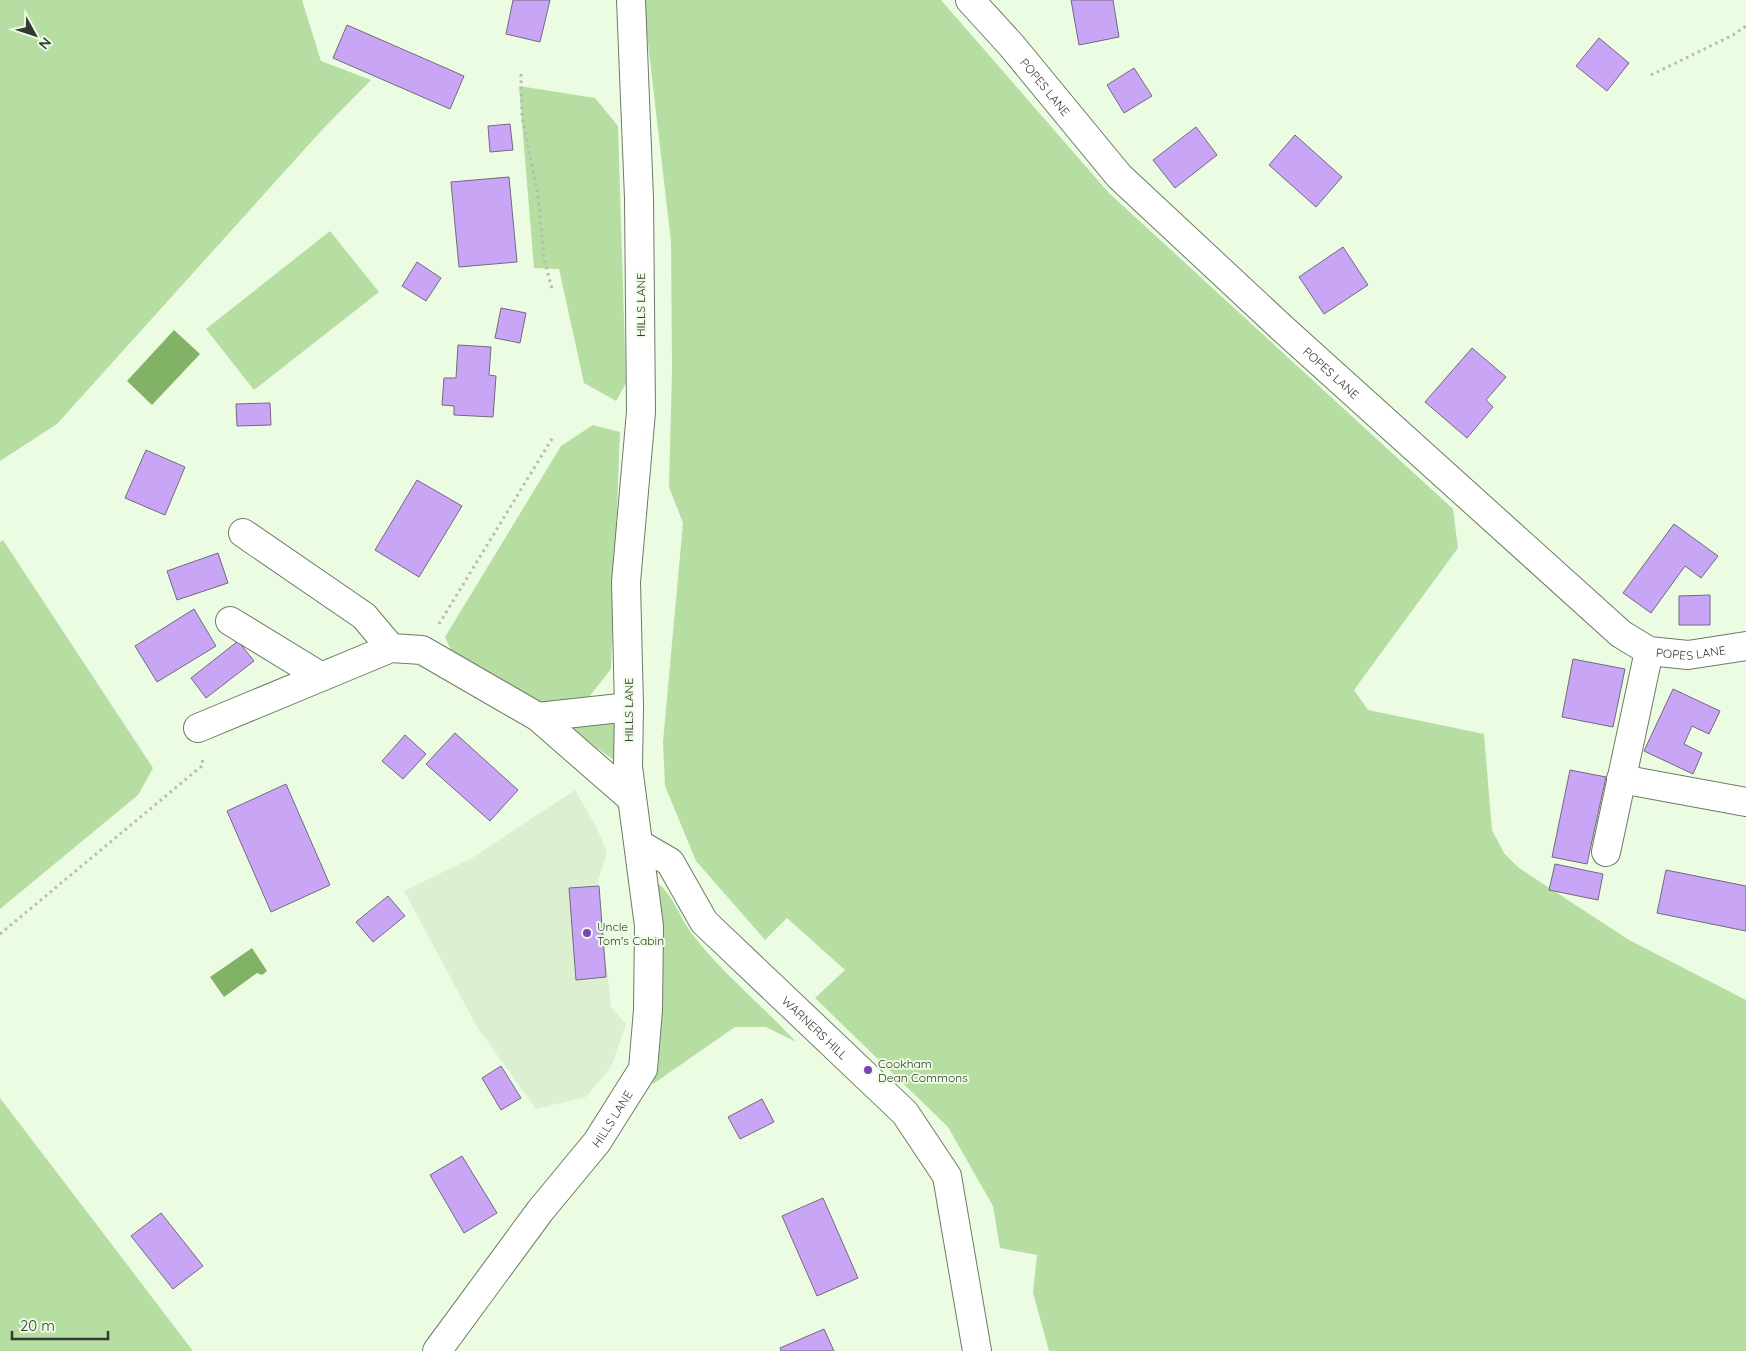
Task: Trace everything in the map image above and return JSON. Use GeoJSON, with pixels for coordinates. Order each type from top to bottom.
{"type":"FeatureCollection","features":[{"type":"Feature","properties":{"kind":"street","name":"HILLS LANE"},"geometry":{"type":"LineString","coordinates":[[437,1351],[540,1211],[597,1142],[643,1069],[648,1010],[649,926],[628,767],[629,707],[626,582],[641,412],[640,198],[631,0]]}},
{"type":"Feature","properties":{"kind":"street","name":"POPES LANE"},"geometry":{"type":"LineString","coordinates":[[970,0],[1012,46],[1119,176],[1282,328],[1621,634],[1649,651],[1688,655],[1746,646]]}},
{"type":"Feature","properties":{"kind":"street"},"geometry":{"type":"LineString","coordinates":[[243,533],[364,616],[391,648]]}},
{"type":"Feature","properties":{"kind":"street"},"geometry":{"type":"LineString","coordinates":[[230,621],[320,676]]}},
{"type":"Feature","properties":{"kind":"street"},"geometry":{"type":"LineString","coordinates":[[198,728],[391,648],[422,650],[538,717],[632,799]]}},
{"type":"Feature","properties":{"kind":"street"},"geometry":{"type":"LineString","coordinates":[[1606,852],[1620,779],[1649,651]]}},
{"type":"Feature","properties":{"kind":"street"},"geometry":{"type":"LineString","coordinates":[[538,717],[629,707]]}},
{"type":"Feature","properties":{"kind":"street"},"geometry":{"type":"LineString","coordinates":[[1620,779],[1746,802]]}},
{"type":"Feature","properties":{"kind":"street","name":"WARNERS HILL"},"geometry":{"type":"LineString","coordinates":[[639,844],[670,862],[704,922],[905,1113],[947,1176],[977,1351]]}},
{"type":"Feature","properties":{"kind":"path"},"geometry":{"type":"LineString","coordinates":[[1651,75],[1734,35],[1746,26]]}},
{"type":"Feature","properties":{"kind":"path"},"geometry":{"type":"LineString","coordinates":[[521,74],[522,116],[538,195],[544,259],[552,289]]}},
{"type":"Feature","properties":{"kind":"path"},"geometry":{"type":"LineString","coordinates":[[422,650],[554,437]]}},
{"type":"Feature","properties":{"kind":"path"},"geometry":{"type":"LineString","coordinates":[[0,934],[203,765],[198,728]]}},
{"type":"Feature","properties":{"kind":"shaded area"},"geometry":{"type":"Polygon","coordinates":[[[0,0],[302,0],[321,61],[371,80],[321,131],[57,424],[0,461],[0,0]]]}},
{"type":"Feature","properties":{"kind":"shaded area"},"geometry":{"type":"Polygon","coordinates":[[[643,0],[941,0],[1109,193],[1453,509],[1458,548],[1354,690],[1368,710],[1484,734],[1492,830],[1504,853],[1519,868],[1629,940],[1746,1000],[1746,1351],[1049,1351],[1033,1293],[1037,1255],[1000,1248],[993,1206],[948,1127],[815,998],[845,970],[787,918],[765,940],[696,861],[665,786],[663,742],[683,523],[669,487],[672,368],[671,242],[643,0]]]}},
{"type":"Feature","properties":{"kind":"shaded area"},"geometry":{"type":"Polygon","coordinates":[[[519,86],[595,98],[618,126],[626,383],[616,401],[584,383],[559,269],[534,268],[519,86]]]}},
{"type":"Feature","properties":{"kind":"shaded area"},"geometry":{"type":"Polygon","coordinates":[[[330,231],[379,292],[254,390],[206,329],[330,231]]]}},
{"type":"Feature","properties":{"kind":"shaded area"},"geometry":{"type":"Polygon","coordinates":[[[174,330],[200,354],[152,405],[127,381],[174,330]]]}},
{"type":"Feature","properties":{"kind":"shaded area"},"geometry":{"type":"Polygon","coordinates":[[[593,425],[620,432],[611,669],[589,697],[542,702],[454,657],[445,637],[561,446],[593,425]]]}},
{"type":"Feature","properties":{"kind":"shaded area"},"geometry":{"type":"Polygon","coordinates":[[[3,540],[153,768],[138,795],[0,909],[0,542],[3,540]]]}},
{"type":"Feature","properties":{"kind":"shaded area"},"geometry":{"type":"Polygon","coordinates":[[[612,715],[617,721],[614,760],[568,728],[612,715]]]}},
{"type":"Feature","properties":{"kind":"shaded area"},"geometry":{"type":"Polygon","coordinates":[[[575,790],[597,828],[607,853],[598,881],[611,1007],[626,1024],[611,1067],[586,1097],[536,1109],[477,1027],[404,891],[472,858],[575,790]]]}},
{"type":"Feature","properties":{"kind":"shaded area"},"geometry":{"type":"Polygon","coordinates":[[[659,884],[669,895],[688,928],[704,949],[796,1042],[766,1027],[735,1027],[653,1084],[648,1072],[654,888],[659,884]]]}},
{"type":"Feature","properties":{"kind":"shaded area"},"geometry":{"type":"Polygon","coordinates":[[[252,948],[267,971],[262,975],[257,973],[224,997],[210,977],[252,948]]]}},
{"type":"Feature","properties":{"kind":"shaded area"},"geometry":{"type":"Polygon","coordinates":[[[0,1098],[193,1351],[0,1351],[0,1098]]]}},
{"type":"Feature","properties":{"kind":"building"},"geometry":{"type":"Polygon","coordinates":[[[513,0],[550,0],[540,42],[506,34],[513,0]]]}},
{"type":"Feature","properties":{"kind":"building"},"geometry":{"type":"Polygon","coordinates":[[[1071,0],[1113,0],[1119,37],[1079,45],[1071,0]]]}},
{"type":"Feature","properties":{"kind":"building"},"geometry":{"type":"Polygon","coordinates":[[[347,25],[464,76],[450,109],[333,58],[347,25]]]}},
{"type":"Feature","properties":{"kind":"building"},"geometry":{"type":"Polygon","coordinates":[[[1599,38],[1629,63],[1607,91],[1576,66],[1599,38]]]}},
{"type":"Feature","properties":{"kind":"building"},"geometry":{"type":"Polygon","coordinates":[[[1134,68],[1152,96],[1124,113],[1107,85],[1134,68]]]}},
{"type":"Feature","properties":{"kind":"building"},"geometry":{"type":"Polygon","coordinates":[[[510,124],[513,150],[490,152],[488,126],[510,124]]]}},
{"type":"Feature","properties":{"kind":"building"},"geometry":{"type":"Polygon","coordinates":[[[1196,127],[1217,155],[1175,188],[1153,160],[1196,127]]]}},
{"type":"Feature","properties":{"kind":"building"},"geometry":{"type":"Polygon","coordinates":[[[1295,135],[1342,177],[1316,207],[1269,165],[1295,135]]]}},
{"type":"Feature","properties":{"kind":"building"},"geometry":{"type":"Polygon","coordinates":[[[509,177],[517,262],[459,267],[451,182],[509,177]]]}},
{"type":"Feature","properties":{"kind":"building"},"geometry":{"type":"Polygon","coordinates":[[[1343,247],[1368,285],[1324,314],[1299,277],[1343,247]]]}},
{"type":"Feature","properties":{"kind":"building"},"geometry":{"type":"Polygon","coordinates":[[[417,262],[441,278],[426,301],[402,286],[417,262]]]}},
{"type":"Feature","properties":{"kind":"building"},"geometry":{"type":"Polygon","coordinates":[[[501,308],[526,313],[520,343],[495,338],[501,308]]]}},
{"type":"Feature","properties":{"kind":"building"},"geometry":{"type":"Polygon","coordinates":[[[458,345],[491,347],[489,375],[496,376],[493,417],[454,415],[454,406],[442,405],[444,378],[456,378],[458,345]]]}},
{"type":"Feature","properties":{"kind":"building"},"geometry":{"type":"Polygon","coordinates":[[[1472,348],[1506,377],[1486,400],[1493,407],[1467,438],[1425,402],[1472,348]]]}},
{"type":"Feature","properties":{"kind":"building"},"geometry":{"type":"Polygon","coordinates":[[[270,403],[271,425],[237,426],[236,404],[270,403]]]}},
{"type":"Feature","properties":{"kind":"building"},"geometry":{"type":"Polygon","coordinates":[[[146,450],[185,467],[165,515],[125,498],[146,450]]]}},
{"type":"Feature","properties":{"kind":"building"},"geometry":{"type":"Polygon","coordinates":[[[417,480],[462,506],[419,577],[375,550],[417,480]]]}},
{"type":"Feature","properties":{"kind":"building"},"geometry":{"type":"Polygon","coordinates":[[[1674,524],[1718,556],[1701,578],[1685,566],[1651,613],[1623,593],[1674,524]]]}},
{"type":"Feature","properties":{"kind":"building"},"geometry":{"type":"Polygon","coordinates":[[[218,553],[228,583],[177,600],[167,571],[218,553]]]}},
{"type":"Feature","properties":{"kind":"building"},"geometry":{"type":"Polygon","coordinates":[[[1710,595],[1710,625],[1679,625],[1679,596],[1710,595]]]}},
{"type":"Feature","properties":{"kind":"building"},"geometry":{"type":"Polygon","coordinates":[[[194,609],[216,646],[157,682],[135,646],[194,609]]]}},
{"type":"Feature","properties":{"kind":"building"},"geometry":{"type":"Polygon","coordinates":[[[238,641],[254,661],[206,698],[191,678],[238,641]]]}},
{"type":"Feature","properties":{"kind":"building"},"geometry":{"type":"Polygon","coordinates":[[[1573,659],[1625,669],[1613,727],[1562,717],[1573,659]]]}},
{"type":"Feature","properties":{"kind":"building"},"geometry":{"type":"Polygon","coordinates":[[[1673,689],[1720,711],[1709,734],[1692,726],[1684,744],[1702,753],[1693,774],[1644,751],[1673,689]]]}},
{"type":"Feature","properties":{"kind":"building"},"geometry":{"type":"Polygon","coordinates":[[[455,733],[518,790],[490,821],[426,764],[455,733]]]}},
{"type":"Feature","properties":{"kind":"building"},"geometry":{"type":"Polygon","coordinates":[[[405,735],[426,754],[403,779],[382,761],[405,735]]]}},
{"type":"Feature","properties":{"kind":"building"},"geometry":{"type":"Polygon","coordinates":[[[1570,770],[1606,777],[1587,864],[1552,857],[1570,770]]]}},
{"type":"Feature","properties":{"kind":"building"},"geometry":{"type":"Polygon","coordinates":[[[286,784],[330,885],[271,912],[227,811],[286,784]]]}},
{"type":"Feature","properties":{"kind":"building"},"geometry":{"type":"Polygon","coordinates":[[[1555,864],[1603,874],[1598,900],[1549,890],[1555,864]]]}},
{"type":"Feature","properties":{"kind":"building"},"geometry":{"type":"Polygon","coordinates":[[[1666,870],[1746,886],[1746,931],[1657,913],[1666,870]]]}},
{"type":"Feature","properties":{"kind":"building","name":"Uncle Tom's Cabin"},"geometry":{"type":"Polygon","coordinates":[[[599,886],[606,977],[576,980],[569,888],[599,886]]]}},
{"type":"Feature","properties":{"kind":"building"},"geometry":{"type":"Polygon","coordinates":[[[388,896],[405,916],[373,942],[356,922],[388,896]]]}},
{"type":"Feature","properties":{"kind":"building"},"geometry":{"type":"Polygon","coordinates":[[[501,1066],[521,1098],[501,1110],[482,1078],[501,1066]]]}},
{"type":"Feature","properties":{"kind":"building"},"geometry":{"type":"Polygon","coordinates":[[[762,1099],[774,1122],[740,1139],[728,1117],[762,1099]]]}},
{"type":"Feature","properties":{"kind":"building"},"geometry":{"type":"Polygon","coordinates":[[[462,1156],[497,1213],[464,1233],[430,1175],[462,1156]]]}},
{"type":"Feature","properties":{"kind":"building"},"geometry":{"type":"Polygon","coordinates":[[[823,1198],[858,1278],[817,1296],[782,1216],[823,1198]]]}},
{"type":"Feature","properties":{"kind":"building"},"geometry":{"type":"Polygon","coordinates":[[[161,1213],[203,1266],[173,1289],[131,1236],[161,1213]]]}},
{"type":"Feature","properties":{"kind":"building"},"geometry":{"type":"Polygon","coordinates":[[[824,1329],[834,1351],[781,1351],[780,1348],[824,1329]]]}},
{"type":"Feature","properties":{"kind":"place","name":"Uncle Tom's Cabin"},"geometry":{"type":"Point","coordinates":[587,933]}},
{"type":"Feature","properties":{"kind":"place","name":"Cookham Dean Commons"},"geometry":{"type":"Point","coordinates":[868,1070]}}]}
